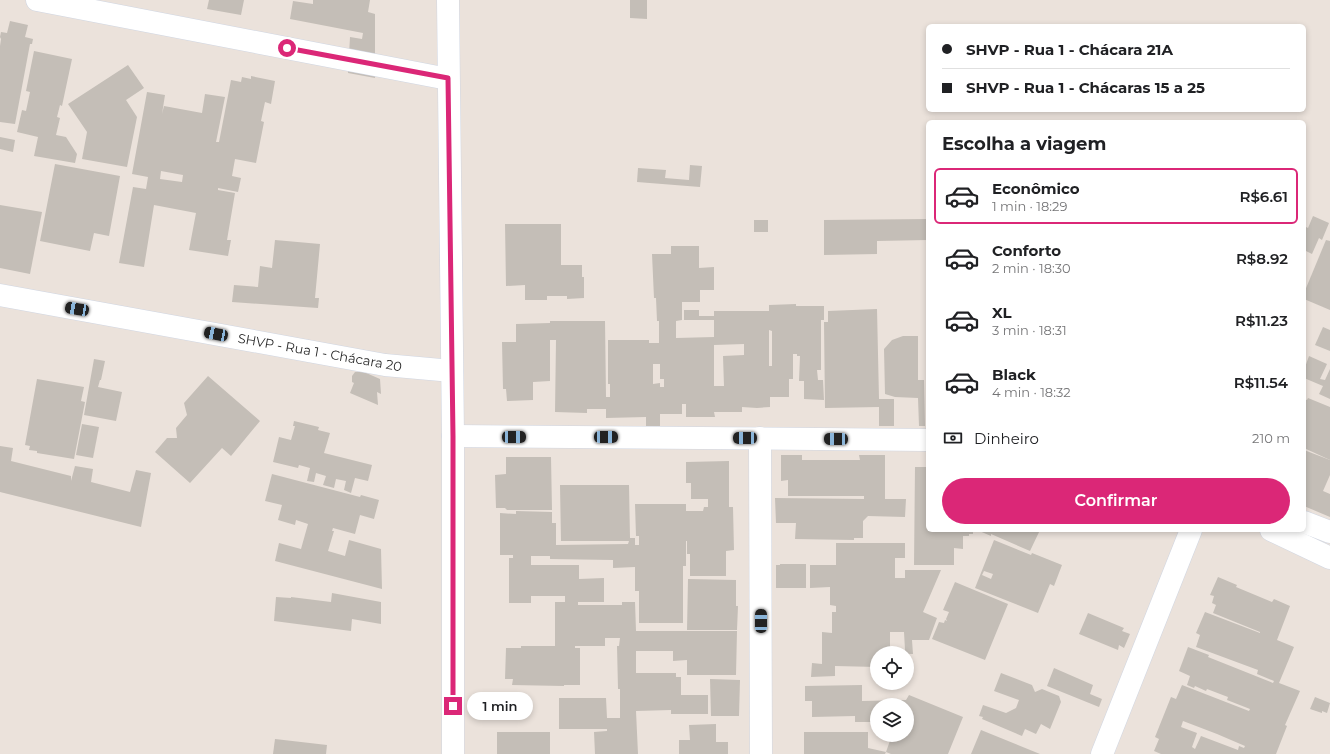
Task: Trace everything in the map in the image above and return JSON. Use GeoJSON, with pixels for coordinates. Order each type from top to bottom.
{"type":"FeatureCollection","features":[{"type":"Feature","properties":{"kind":"street"},"geometry":{"type":"LineString","coordinates":[[38,0],[448,78]]}},
{"type":"Feature","properties":{"kind":"street"},"geometry":{"type":"LineString","coordinates":[[448,0],[453,436],[454,754]]}},
{"type":"Feature","properties":{"kind":"street","name":"SHVP - Rua 1 - Chácara 20"},"geometry":{"type":"LineString","coordinates":[[0,295],[386,365],[452,371]]}},
{"type":"Feature","properties":{"kind":"street"},"geometry":{"type":"LineString","coordinates":[[453,436],[926,440]]}},
{"type":"Feature","properties":{"kind":"street"},"geometry":{"type":"LineString","coordinates":[[760,438],[761,754]]}},
{"type":"Feature","properties":{"kind":"street"},"geometry":{"type":"LineString","coordinates":[[1306,523],[1330,532]]}},
{"type":"Feature","properties":{"kind":"street"},"geometry":{"type":"LineString","coordinates":[[1102,754],[1190,532]]}},
{"type":"Feature","properties":{"kind":"street"},"geometry":{"type":"LineString","coordinates":[[1275,532],[1330,558]]}},
{"type":"Feature","properties":{"kind":"building"},"geometry":{"type":"Polygon","coordinates":[[[209,0],[244,0],[241,15],[207,9],[209,0]]]}},
{"type":"Feature","properties":{"kind":"building"},"geometry":{"type":"Polygon","coordinates":[[[313,0],[370,0],[368,12],[375,14],[375,78],[348,73],[350,37],[362,39],[363,33],[290,19],[293,1],[313,4],[313,0]]]}},
{"type":"Feature","properties":{"kind":"building"},"geometry":{"type":"Polygon","coordinates":[[[630,0],[647,0],[647,19],[630,18],[630,0]]]}},
{"type":"Feature","properties":{"kind":"building"},"geometry":{"type":"Polygon","coordinates":[[[10,21],[28,25],[25,37],[33,39],[32,44],[30,44],[15,124],[0,122],[0,37],[1,32],[7,33],[10,21]]]}},
{"type":"Feature","properties":{"kind":"building"},"geometry":{"type":"Polygon","coordinates":[[[34,51],[72,59],[62,106],[60,105],[57,117],[60,118],[56,135],[66,137],[77,154],[75,163],[34,156],[38,137],[17,132],[22,110],[26,111],[30,92],[26,91],[34,51]]]}},
{"type":"Feature","properties":{"kind":"building"},"geometry":{"type":"Polygon","coordinates":[[[128,65],[144,88],[126,100],[137,117],[127,167],[82,159],[87,132],[68,104],[128,65]]]}},
{"type":"Feature","properties":{"kind":"building"},"geometry":{"type":"Polygon","coordinates":[[[251,76],[275,81],[271,104],[265,102],[261,121],[264,122],[256,163],[235,159],[232,176],[241,178],[238,192],[218,188],[218,190],[235,193],[227,240],[231,240],[228,256],[189,250],[196,213],[154,205],[144,267],[119,263],[133,187],[146,189],[148,177],[132,174],[147,92],[165,95],[162,114],[164,106],[202,113],[205,94],[225,97],[216,142],[219,142],[231,80],[241,82],[242,77],[251,79],[251,76]],[[161,171],[160,179],[182,182],[183,175],[161,171]]]}},
{"type":"Feature","properties":{"kind":"building"},"geometry":{"type":"Polygon","coordinates":[[[0,137],[15,140],[13,152],[0,149],[0,137]]]}},
{"type":"Feature","properties":{"kind":"building"},"geometry":{"type":"Polygon","coordinates":[[[55,164],[120,176],[109,236],[94,233],[90,251],[40,241],[55,164]]]}},
{"type":"Feature","properties":{"kind":"building"},"geometry":{"type":"Polygon","coordinates":[[[690,165],[702,166],[700,187],[637,182],[638,168],[666,170],[665,178],[689,180],[690,165]]]}},
{"type":"Feature","properties":{"kind":"building"},"geometry":{"type":"Polygon","coordinates":[[[0,205],[42,212],[30,274],[0,268],[0,205]]]}},
{"type":"Feature","properties":{"kind":"building"},"geometry":{"type":"Polygon","coordinates":[[[1313,216],[1329,223],[1322,240],[1319,238],[1312,254],[1306,251],[1306,227],[1308,228],[1313,216]]]}},
{"type":"Feature","properties":{"kind":"building"},"geometry":{"type":"Polygon","coordinates":[[[926,219],[926,240],[877,241],[877,254],[824,255],[824,220],[926,219]]]}},
{"type":"Feature","properties":{"kind":"building"},"geometry":{"type":"Polygon","coordinates":[[[754,220],[768,220],[768,232],[754,232],[754,220]]]}},
{"type":"Feature","properties":{"kind":"building"},"geometry":{"type":"Polygon","coordinates":[[[505,224],[561,224],[561,265],[582,265],[582,277],[584,277],[584,298],[567,299],[567,296],[547,296],[547,300],[525,300],[525,285],[506,286],[505,224]]]}},
{"type":"Feature","properties":{"kind":"building"},"geometry":{"type":"Polygon","coordinates":[[[275,240],[320,244],[315,298],[319,298],[318,308],[232,302],[234,285],[258,287],[260,266],[272,268],[275,240]]]}},
{"type":"Feature","properties":{"kind":"building"},"geometry":{"type":"Polygon","coordinates":[[[1326,240],[1330,241],[1330,310],[1306,300],[1306,288],[1326,240]]]}},
{"type":"Feature","properties":{"kind":"building"},"geometry":{"type":"Polygon","coordinates":[[[671,246],[699,246],[699,268],[714,267],[714,290],[700,290],[700,302],[682,302],[682,320],[676,321],[676,338],[714,337],[714,320],[684,320],[684,310],[699,310],[699,316],[714,316],[714,311],[769,311],[769,305],[796,304],[796,306],[824,306],[824,320],[821,320],[821,370],[817,370],[818,380],[823,380],[824,400],[804,399],[804,381],[799,381],[800,356],[793,354],[793,379],[789,379],[789,397],[770,397],[770,407],[742,407],[742,412],[714,412],[715,417],[686,417],[686,404],[682,404],[682,414],[660,414],[660,426],[646,426],[646,417],[606,418],[606,409],[587,409],[587,413],[555,412],[556,340],[550,340],[550,381],[533,382],[533,400],[507,401],[506,389],[503,389],[502,342],[516,342],[516,324],[550,323],[550,321],[605,321],[606,397],[610,397],[610,384],[608,384],[608,340],[649,340],[649,343],[659,343],[659,321],[657,321],[656,298],[654,298],[652,254],[671,254],[671,246]],[[769,330],[769,366],[772,366],[772,331],[769,330]],[[744,344],[714,345],[714,386],[724,386],[723,356],[744,355],[744,344]],[[653,364],[653,384],[660,383],[660,387],[664,387],[664,379],[660,379],[660,364],[653,364]]]}},
{"type":"Feature","properties":{"kind":"building"},"geometry":{"type":"Polygon","coordinates":[[[877,309],[879,399],[894,399],[894,426],[879,426],[879,407],[825,408],[824,322],[828,322],[828,311],[877,309]]]}},
{"type":"Feature","properties":{"kind":"building"},"geometry":{"type":"Polygon","coordinates":[[[1323,327],[1330,330],[1330,351],[1315,345],[1323,327]]]}},
{"type":"Feature","properties":{"kind":"building"},"geometry":{"type":"Polygon","coordinates":[[[903,336],[918,336],[918,380],[924,380],[925,426],[919,426],[918,398],[895,397],[885,394],[884,349],[892,340],[903,336]]]}},
{"type":"Feature","properties":{"kind":"building"},"geometry":{"type":"Polygon","coordinates":[[[1309,356],[1327,364],[1320,379],[1325,380],[1330,369],[1330,399],[1319,394],[1323,386],[1306,379],[1306,364],[1309,356]]]}},
{"type":"Feature","properties":{"kind":"building"},"geometry":{"type":"Polygon","coordinates":[[[94,359],[105,361],[98,387],[122,392],[116,421],[84,415],[94,359]]]}},
{"type":"Feature","properties":{"kind":"building"},"geometry":{"type":"Polygon","coordinates":[[[355,372],[364,372],[380,379],[381,394],[377,392],[378,405],[350,393],[354,383],[352,382],[352,376],[355,372]]]}},
{"type":"Feature","properties":{"kind":"building"},"geometry":{"type":"Polygon","coordinates":[[[208,376],[260,421],[231,456],[222,448],[190,483],[155,452],[167,438],[177,438],[176,428],[187,415],[184,403],[208,376]]]}},
{"type":"Feature","properties":{"kind":"building"},"geometry":{"type":"Polygon","coordinates":[[[37,379],[84,387],[81,401],[85,402],[74,459],[37,453],[37,451],[29,450],[30,446],[25,445],[37,379]]]}},
{"type":"Feature","properties":{"kind":"building"},"geometry":{"type":"Polygon","coordinates":[[[1308,398],[1330,407],[1330,460],[1306,449],[1308,398]]]}},
{"type":"Feature","properties":{"kind":"building"},"geometry":{"type":"Polygon","coordinates":[[[294,421],[319,427],[318,430],[330,433],[324,453],[372,465],[368,481],[355,478],[351,493],[344,490],[346,481],[336,479],[334,488],[323,485],[326,476],[316,473],[314,482],[307,481],[310,468],[299,465],[298,468],[273,462],[279,437],[291,440],[295,426],[293,426],[294,421]]]}},
{"type":"Feature","properties":{"kind":"building"},"geometry":{"type":"Polygon","coordinates":[[[82,424],[99,427],[93,458],[76,455],[82,424]]]}},
{"type":"Feature","properties":{"kind":"building"},"geometry":{"type":"Polygon","coordinates":[[[0,446],[13,448],[11,461],[71,476],[71,481],[75,466],[93,469],[91,482],[130,492],[136,470],[151,473],[141,527],[0,492],[0,446]]]}},
{"type":"Feature","properties":{"kind":"building"},"geometry":{"type":"Polygon","coordinates":[[[1306,451],[1330,460],[1330,475],[1323,491],[1330,494],[1330,517],[1306,507],[1306,451]]]}},
{"type":"Feature","properties":{"kind":"building"},"geometry":{"type":"Polygon","coordinates":[[[781,455],[802,455],[802,460],[860,460],[859,455],[885,455],[885,499],[906,499],[905,517],[868,516],[863,521],[863,538],[854,538],[854,540],[795,539],[796,523],[776,523],[775,498],[864,499],[864,496],[788,496],[788,480],[781,481],[781,455]]]}},
{"type":"Feature","properties":{"kind":"building"},"geometry":{"type":"Polygon","coordinates":[[[506,457],[551,457],[552,510],[507,510],[505,508],[496,508],[495,475],[506,474],[506,457]]]}},
{"type":"Feature","properties":{"kind":"building"},"geometry":{"type":"Polygon","coordinates":[[[729,461],[729,507],[733,507],[734,550],[726,551],[726,576],[690,576],[690,554],[687,554],[686,541],[686,566],[683,566],[683,623],[639,623],[639,591],[635,591],[635,567],[613,568],[613,560],[550,559],[550,556],[531,556],[531,565],[579,565],[579,579],[604,578],[604,602],[578,602],[578,605],[622,605],[622,602],[635,602],[636,631],[737,631],[736,675],[687,675],[687,660],[673,661],[673,651],[636,651],[636,673],[676,673],[676,677],[681,677],[681,695],[708,695],[708,714],[671,714],[671,710],[636,711],[638,754],[595,754],[594,732],[607,731],[607,729],[559,729],[559,698],[606,698],[607,718],[620,718],[620,689],[618,689],[617,646],[619,646],[620,638],[605,638],[605,646],[575,646],[575,648],[580,648],[580,685],[512,685],[513,679],[505,679],[506,648],[521,648],[521,646],[555,646],[555,602],[565,602],[565,596],[531,596],[531,603],[509,603],[509,558],[513,558],[513,555],[500,555],[500,513],[516,514],[516,511],[552,512],[552,523],[556,523],[556,545],[628,544],[629,541],[561,541],[560,485],[629,485],[630,538],[635,538],[635,545],[639,545],[639,536],[636,536],[635,504],[686,504],[686,511],[703,511],[704,507],[708,507],[708,499],[691,499],[691,483],[686,483],[686,462],[729,461]]]}},
{"type":"Feature","properties":{"kind":"building"},"geometry":{"type":"Polygon","coordinates":[[[915,467],[926,467],[926,532],[973,532],[973,534],[963,536],[963,549],[954,548],[954,565],[914,565],[915,467]]]}},
{"type":"Feature","properties":{"kind":"building"},"geometry":{"type":"Polygon","coordinates":[[[272,474],[360,497],[361,495],[379,500],[374,519],[360,515],[355,534],[333,528],[332,531],[334,531],[328,551],[345,556],[349,540],[381,549],[382,589],[275,561],[279,543],[301,549],[308,524],[296,520],[295,525],[278,520],[282,505],[265,501],[272,474]]]}},
{"type":"Feature","properties":{"kind":"building"},"geometry":{"type":"Polygon","coordinates":[[[982,532],[1039,532],[1030,551],[991,534],[991,536],[982,532]]]}},
{"type":"Feature","properties":{"kind":"building"},"geometry":{"type":"Polygon","coordinates":[[[994,540],[1031,555],[1032,553],[1062,565],[1054,586],[1050,584],[1038,613],[975,588],[994,540]],[[984,571],[982,575],[991,579],[993,574],[984,571]]]}},
{"type":"Feature","properties":{"kind":"building"},"geometry":{"type":"Polygon","coordinates":[[[836,543],[905,543],[905,558],[895,558],[895,578],[905,578],[905,570],[941,570],[923,612],[937,618],[929,640],[912,640],[912,646],[905,646],[904,632],[890,632],[890,646],[870,646],[870,667],[835,666],[835,676],[811,677],[812,663],[822,664],[822,632],[832,633],[832,612],[836,612],[836,606],[830,605],[830,587],[810,588],[810,565],[836,565],[836,543]]]}},
{"type":"Feature","properties":{"kind":"building"},"geometry":{"type":"Polygon","coordinates":[[[806,564],[806,588],[776,588],[776,565],[806,564]]]}},
{"type":"Feature","properties":{"kind":"building"},"geometry":{"type":"Polygon","coordinates":[[[1218,577],[1237,585],[1236,587],[1272,602],[1274,599],[1290,606],[1277,640],[1294,647],[1279,683],[1300,691],[1285,725],[1287,726],[1276,754],[1161,754],[1154,751],[1159,739],[1155,737],[1171,697],[1176,699],[1182,685],[1249,711],[1250,709],[1227,700],[1228,697],[1207,689],[1206,691],[1195,686],[1194,688],[1187,685],[1190,676],[1179,671],[1188,647],[1209,655],[1208,657],[1273,683],[1274,681],[1257,674],[1258,670],[1196,647],[1200,635],[1196,633],[1205,612],[1260,633],[1213,613],[1216,605],[1212,603],[1214,596],[1210,595],[1218,577]],[[1183,721],[1181,727],[1197,733],[1192,747],[1195,749],[1201,736],[1238,750],[1239,746],[1244,748],[1245,746],[1183,721]]]}},
{"type":"Feature","properties":{"kind":"building"},"geometry":{"type":"Polygon","coordinates":[[[688,579],[736,580],[736,606],[738,606],[737,630],[687,630],[688,579]]]}},
{"type":"Feature","properties":{"kind":"building"},"geometry":{"type":"Polygon","coordinates":[[[955,582],[1008,604],[985,660],[932,639],[939,622],[944,623],[945,620],[947,621],[946,619],[949,612],[943,610],[955,582]]]}},
{"type":"Feature","properties":{"kind":"building"},"geometry":{"type":"Polygon","coordinates":[[[332,593],[381,602],[381,624],[352,619],[351,631],[274,621],[276,597],[291,597],[331,602],[332,593]]]}},
{"type":"Feature","properties":{"kind":"building"},"geometry":{"type":"Polygon","coordinates":[[[1088,613],[1124,628],[1122,631],[1130,634],[1124,648],[1119,645],[1118,650],[1079,634],[1088,613]]]}},
{"type":"Feature","properties":{"kind":"building"},"geometry":{"type":"Polygon","coordinates":[[[1054,668],[1093,685],[1090,694],[1102,699],[1099,707],[1047,686],[1054,668]]]}},
{"type":"Feature","properties":{"kind":"building"},"geometry":{"type":"Polygon","coordinates":[[[1001,673],[1032,685],[1035,692],[1042,689],[1059,696],[1061,702],[1050,729],[1041,724],[1036,734],[1025,729],[1022,736],[982,719],[983,717],[979,716],[983,705],[1006,713],[1016,708],[1019,700],[994,691],[1001,673]]]}},
{"type":"Feature","properties":{"kind":"building"},"geometry":{"type":"Polygon","coordinates":[[[710,679],[740,680],[739,716],[711,716],[710,679]]]}},
{"type":"Feature","properties":{"kind":"building"},"geometry":{"type":"Polygon","coordinates":[[[862,685],[862,701],[870,701],[870,722],[855,722],[855,716],[812,717],[812,701],[805,701],[805,686],[862,685]]]}},
{"type":"Feature","properties":{"kind":"building"},"geometry":{"type":"Polygon","coordinates":[[[909,695],[963,717],[948,754],[891,754],[886,752],[890,742],[914,742],[914,698],[907,698],[909,695]]]}},
{"type":"Feature","properties":{"kind":"building"},"geometry":{"type":"Polygon","coordinates":[[[1315,697],[1330,703],[1327,713],[1310,709],[1315,697]]]}},
{"type":"Feature","properties":{"kind":"building"},"geometry":{"type":"Polygon","coordinates":[[[716,724],[716,742],[728,742],[728,754],[679,754],[679,740],[690,740],[689,725],[716,724]]]}},
{"type":"Feature","properties":{"kind":"building"},"geometry":{"type":"Polygon","coordinates":[[[981,730],[1040,754],[971,754],[981,730]]]}},
{"type":"Feature","properties":{"kind":"building"},"geometry":{"type":"Polygon","coordinates":[[[497,732],[550,732],[550,754],[497,754],[497,732]]]}},
{"type":"Feature","properties":{"kind":"building"},"geometry":{"type":"Polygon","coordinates":[[[804,732],[868,732],[868,748],[886,752],[885,754],[804,754],[804,732]]]}},
{"type":"Feature","properties":{"kind":"building"},"geometry":{"type":"Polygon","coordinates":[[[275,739],[327,745],[326,754],[273,754],[275,739]]]}},
{"type":"Feature","properties":{"kind":"route"},"geometry":{"type":"LineString","coordinates":[[287,48],[448,78],[453,436],[453,706]]}}]}
